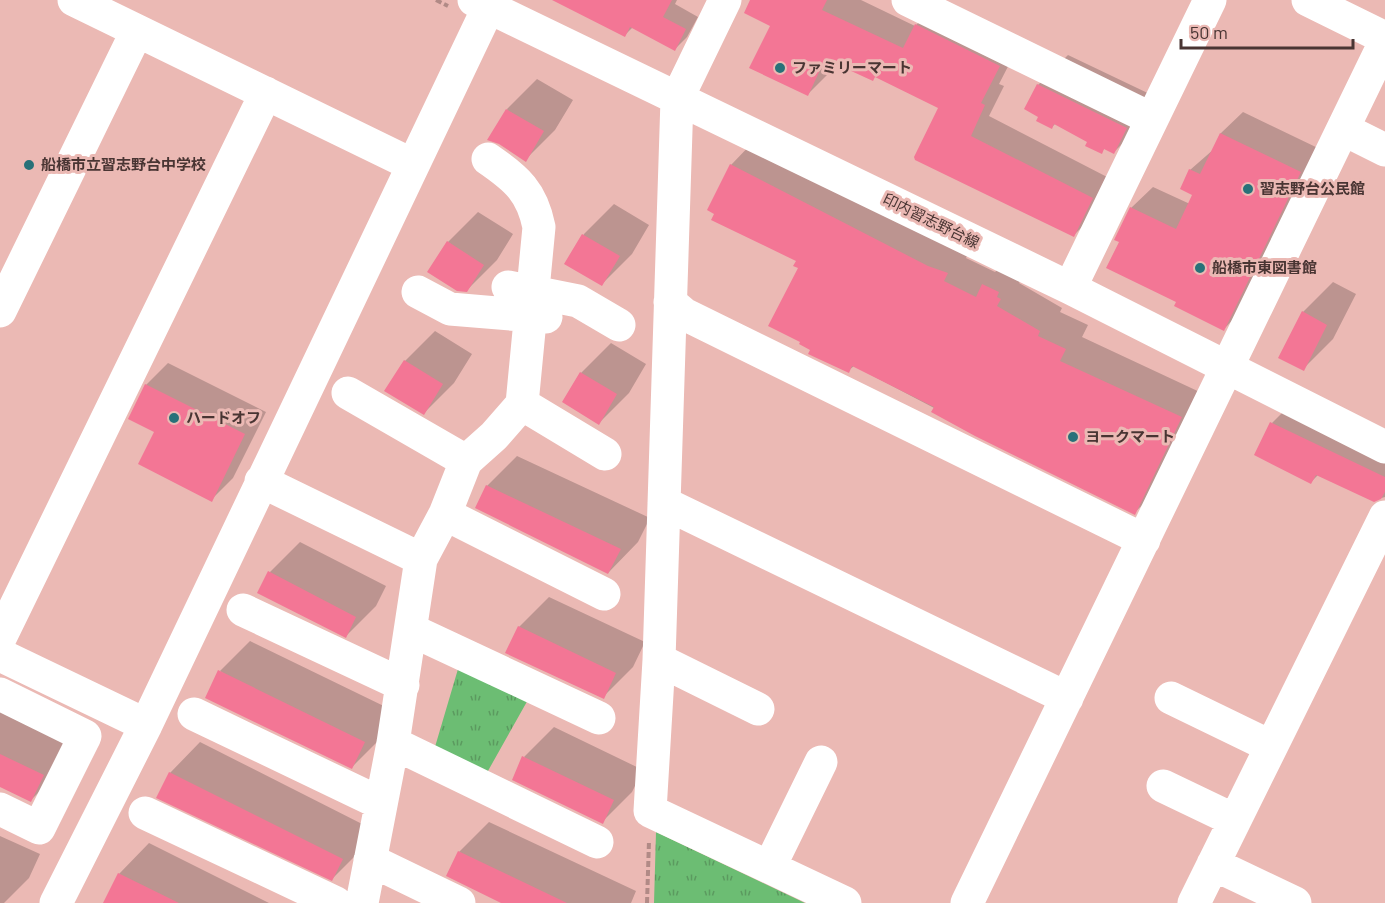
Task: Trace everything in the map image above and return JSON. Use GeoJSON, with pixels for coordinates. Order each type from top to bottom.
{"type":"FeatureCollection","features":[{"type":"Feature","properties":{"kind":"street"},"geometry":{"type":"LineString","coordinates":[[74,0],[412,165]]}},
{"type":"Feature","properties":{"kind":"street"},"geometry":{"type":"LineString","coordinates":[[725,0],[678,99],[659,660],[650,811],[845,903]]}},
{"type":"Feature","properties":{"kind":"street"},"geometry":{"type":"LineString","coordinates":[[908,0],[1152,119]]}},
{"type":"Feature","properties":{"kind":"street"},"geometry":{"type":"LineString","coordinates":[[1070,288],[1210,0]]}},
{"type":"Feature","properties":{"kind":"street"},"geometry":{"type":"LineString","coordinates":[[968,903],[1385,40],[1308,0]]}},
{"type":"Feature","properties":{"kind":"street"},"geometry":{"type":"LineString","coordinates":[[56,903],[146,725],[412,165],[485,2]]}},
{"type":"Feature","properties":{"kind":"street","name":"印内習志野台線"},"geometry":{"type":"LineString","coordinates":[[485,2],[678,99],[1070,288],[1385,447]]}},
{"type":"Feature","properties":{"kind":"street"},"geometry":{"type":"LineString","coordinates":[[0,311],[137,31]]}},
{"type":"Feature","properties":{"kind":"street"},"geometry":{"type":"LineString","coordinates":[[0,638],[266,93]]}},
{"type":"Feature","properties":{"kind":"street"},"geometry":{"type":"LineString","coordinates":[[1343,129],[1385,150]]}},
{"type":"Feature","properties":{"kind":"street"},"geometry":{"type":"LineString","coordinates":[[362,903],[403,685],[421,559],[445,513],[466,460],[494,436],[522,404],[539,227],[535,205],[513,176],[488,159]]}},
{"type":"Feature","properties":{"kind":"street"},"geometry":{"type":"LineString","coordinates":[[418,292],[450,309],[578,301],[619,325]]}},
{"type":"Feature","properties":{"kind":"street"},"geometry":{"type":"LineString","coordinates":[[670,302],[684,314],[1144,540]]}},
{"type":"Feature","properties":{"kind":"street"},"geometry":{"type":"LineString","coordinates":[[348,393],[466,460]]}},
{"type":"Feature","properties":{"kind":"street"},"geometry":{"type":"LineString","coordinates":[[522,404],[605,454]]}},
{"type":"Feature","properties":{"kind":"street"},"geometry":{"type":"LineString","coordinates":[[261,481],[421,559]]}},
{"type":"Feature","properties":{"kind":"street"},"geometry":{"type":"LineString","coordinates":[[664,503],[1067,698]]}},
{"type":"Feature","properties":{"kind":"street"},"geometry":{"type":"LineString","coordinates":[[445,513],[604,594]]}},
{"type":"Feature","properties":{"kind":"street"},"geometry":{"type":"LineString","coordinates":[[1194,903],[1385,517]]}},
{"type":"Feature","properties":{"kind":"street"},"geometry":{"type":"LineString","coordinates":[[243,610],[403,685]]}},
{"type":"Feature","properties":{"kind":"street"},"geometry":{"type":"LineString","coordinates":[[411,630],[599,718]]}},
{"type":"Feature","properties":{"kind":"street"},"geometry":{"type":"LineString","coordinates":[[0,655],[146,725]]}},
{"type":"Feature","properties":{"kind":"street"},"geometry":{"type":"LineString","coordinates":[[659,660],[758,709]]}},
{"type":"Feature","properties":{"kind":"street"},"geometry":{"type":"LineString","coordinates":[[0,694],[85,736],[39,828],[0,808]]}},
{"type":"Feature","properties":{"kind":"street"},"geometry":{"type":"LineString","coordinates":[[1171,698],[1270,746]]}},
{"type":"Feature","properties":{"kind":"street"},"geometry":{"type":"LineString","coordinates":[[194,714],[380,803]]}},
{"type":"Feature","properties":{"kind":"street"},"geometry":{"type":"LineString","coordinates":[[393,743],[597,842]]}},
{"type":"Feature","properties":{"kind":"street"},"geometry":{"type":"LineString","coordinates":[[770,866],[821,762]]}},
{"type":"Feature","properties":{"kind":"street"},"geometry":{"type":"LineString","coordinates":[[1162,786],[1234,820]]}},
{"type":"Feature","properties":{"kind":"street"},"geometry":{"type":"LineString","coordinates":[[145,813],[336,903]]}},
{"type":"Feature","properties":{"kind":"street"},"geometry":{"type":"LineString","coordinates":[[370,860],[459,903]]}},
{"type":"Feature","properties":{"kind":"street"},"geometry":{"type":"LineString","coordinates":[[1213,864],[1295,903]]}},
{"type":"Feature","properties":{"kind":"path"},"geometry":{"type":"LineString","coordinates":[[647,903],[650,811]]}},
{"type":"Feature","properties":{"kind":"green space"},"geometry":{"type":"Polygon","coordinates":[[[458,669],[529,698],[484,778],[432,757],[458,669]]]}},
{"type":"Feature","properties":{"kind":"green space"},"geometry":{"type":"Polygon","coordinates":[[[656,832],[805,903],[654,903],[656,832]]]}},
{"type":"Feature","properties":{"kind":"building"},"geometry":{"type":"Polygon","coordinates":[[[552,0],[672,0],[663,17],[686,29],[675,51],[630,27],[625,37],[552,0]]]}},
{"type":"Feature","properties":{"kind":"building"},"geometry":{"type":"Polygon","coordinates":[[[750,0],[827,0],[822,10],[903,48],[915,24],[1000,66],[981,103],[985,105],[971,136],[1093,198],[1074,237],[915,160],[914,157],[938,108],[875,77],[873,81],[825,59],[808,96],[749,68],[770,26],[744,13],[750,0]]]}},
{"type":"Feature","properties":{"kind":"building"},"geometry":{"type":"Polygon","coordinates":[[[1037,84],[1127,128],[1114,154],[1104,149],[1102,154],[1085,146],[1087,142],[1054,124],[1052,129],[1036,121],[1038,117],[1024,109],[1037,84]]]}},
{"type":"Feature","properties":{"kind":"building"},"geometry":{"type":"Polygon","coordinates":[[[506,109],[544,131],[526,162],[499,144],[487,140],[506,109]]]}},
{"type":"Feature","properties":{"kind":"building"},"geometry":{"type":"Polygon","coordinates":[[[1220,133],[1301,172],[1224,331],[1174,306],[1176,302],[1106,268],[1119,242],[1114,240],[1130,207],[1176,229],[1192,195],[1180,189],[1189,169],[1200,174],[1220,133]]]}},
{"type":"Feature","properties":{"kind":"building"},"geometry":{"type":"Polygon","coordinates":[[[730,164],[928,266],[948,273],[944,281],[976,297],[982,284],[999,292],[997,297],[1001,299],[997,306],[1040,331],[1038,336],[1066,349],[1060,361],[1182,417],[1135,515],[975,436],[931,412],[934,407],[852,366],[849,373],[808,354],[810,350],[799,344],[800,342],[768,326],[798,268],[793,266],[796,261],[711,220],[714,214],[707,210],[730,164]]]}},
{"type":"Feature","properties":{"kind":"building"},"geometry":{"type":"Polygon","coordinates":[[[582,234],[620,256],[602,286],[564,264],[582,234]]]}},
{"type":"Feature","properties":{"kind":"building"},"geometry":{"type":"Polygon","coordinates":[[[447,241],[484,265],[467,292],[457,291],[427,272],[447,241]]]}},
{"type":"Feature","properties":{"kind":"building"},"geometry":{"type":"Polygon","coordinates":[[[1302,311],[1327,325],[1304,371],[1278,358],[1302,311]]]}},
{"type":"Feature","properties":{"kind":"building"},"geometry":{"type":"Polygon","coordinates":[[[404,360],[443,384],[424,415],[384,391],[404,360]]]}},
{"type":"Feature","properties":{"kind":"building"},"geometry":{"type":"Polygon","coordinates":[[[580,372],[617,394],[599,425],[562,402],[580,372]]]}},
{"type":"Feature","properties":{"kind":"building"},"geometry":{"type":"Polygon","coordinates":[[[145,384],[245,434],[212,502],[138,464],[154,432],[128,419],[145,384]]]}},
{"type":"Feature","properties":{"kind":"building"},"geometry":{"type":"Polygon","coordinates":[[[1270,422],[1385,477],[1385,492],[1381,499],[1374,502],[1316,475],[1311,484],[1254,455],[1270,422]]]}},
{"type":"Feature","properties":{"kind":"building"},"geometry":{"type":"Polygon","coordinates":[[[486,485],[621,549],[608,574],[475,508],[486,485]]]}},
{"type":"Feature","properties":{"kind":"building"},"geometry":{"type":"Polygon","coordinates":[[[268,571],[356,617],[346,638],[257,593],[268,571]]]}},
{"type":"Feature","properties":{"kind":"building"},"geometry":{"type":"Polygon","coordinates":[[[518,626],[616,673],[604,699],[505,653],[518,626]]]}},
{"type":"Feature","properties":{"kind":"building"},"geometry":{"type":"Polygon","coordinates":[[[218,670],[365,742],[352,769],[205,698],[218,670]]]}},
{"type":"Feature","properties":{"kind":"building"},"geometry":{"type":"Polygon","coordinates":[[[0,754],[44,775],[31,802],[0,787],[0,754]]]}},
{"type":"Feature","properties":{"kind":"building"},"geometry":{"type":"Polygon","coordinates":[[[522,756],[614,800],[603,824],[512,780],[522,756]]]}},
{"type":"Feature","properties":{"kind":"building"},"geometry":{"type":"Polygon","coordinates":[[[169,772],[343,859],[332,881],[156,798],[169,772]]]}},
{"type":"Feature","properties":{"kind":"building"},"geometry":{"type":"Polygon","coordinates":[[[458,851],[567,903],[501,903],[446,876],[458,851]]]}},
{"type":"Feature","properties":{"kind":"building"},"geometry":{"type":"Polygon","coordinates":[[[118,873],[179,903],[103,903],[118,873]]]}},
{"type":"Feature","properties":{"kind":"place","name":"ファミリーマート"},"geometry":{"type":"Point","coordinates":[780,68]}},
{"type":"Feature","properties":{"kind":"place","name":"船橋市立習志野台中学校"},"geometry":{"type":"Point","coordinates":[29,165]}},
{"type":"Feature","properties":{"kind":"place","name":"習志野台公民館"},"geometry":{"type":"Point","coordinates":[1248,189]}},
{"type":"Feature","properties":{"kind":"place","name":"船橋市東図書館"},"geometry":{"type":"Point","coordinates":[1200,268]}},
{"type":"Feature","properties":{"kind":"place","name":"ハードオフ"},"geometry":{"type":"Point","coordinates":[174,418]}},
{"type":"Feature","properties":{"kind":"place","name":"ヨークマート"},"geometry":{"type":"Point","coordinates":[1073,437]}}]}
